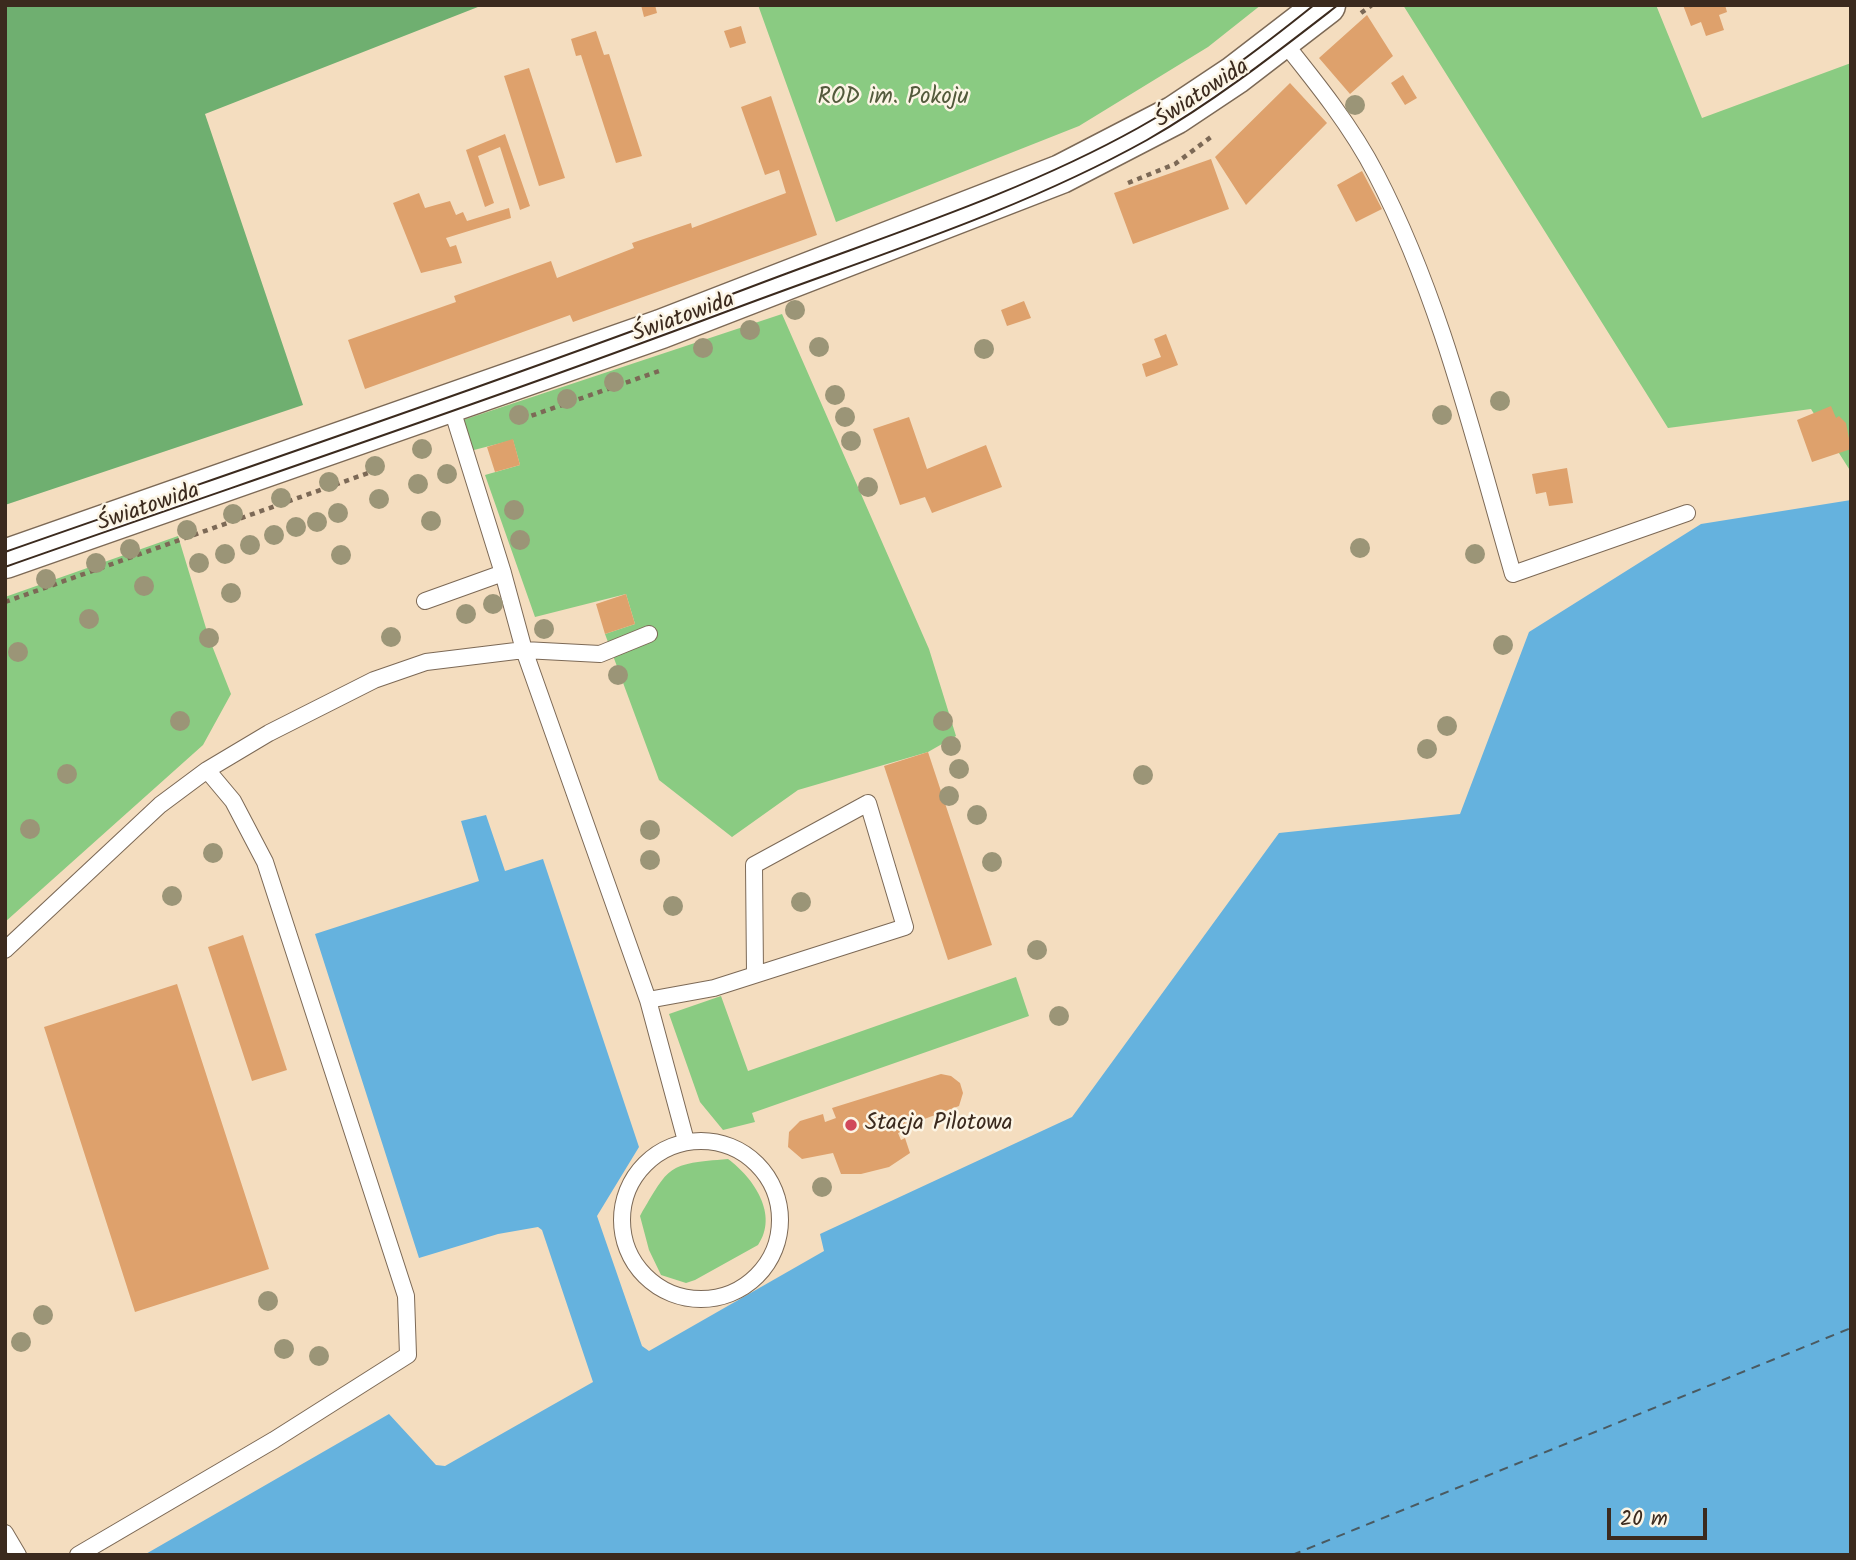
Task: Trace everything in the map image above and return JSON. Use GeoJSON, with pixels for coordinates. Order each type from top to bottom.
{"type":"FeatureCollection","features":[{"type":"Feature","properties":{"kind":"street","name":"Światowida"},"geometry":{"type":"LineString","coordinates":[[5,559],[661,329],[1061,174],[1175,115],[1282,40],[1326,5]]}},
{"type":"Feature","properties":{"kind":"lane"},"geometry":{"type":"LineString","coordinates":[[1282,40],[1375,171],[1409,244],[1460,389],[1513,574],[1688,513]]}},
{"type":"Feature","properties":{"kind":"lane"},"geometry":{"type":"LineString","coordinates":[[450,403],[524,650],[648,1000],[686,1141]]}},
{"type":"Feature","properties":{"kind":"lane"},"geometry":{"type":"LineString","coordinates":[[425,601],[503,573]]}},
{"type":"Feature","properties":{"kind":"lane"},"geometry":{"type":"LineString","coordinates":[[5,950],[160,805],[207,770],[269,733],[374,680],[426,662],[524,650],[600,654],[649,634]]}},
{"type":"Feature","properties":{"kind":"lane"},"geometry":{"type":"LineString","coordinates":[[78,1555],[274,1440],[408,1355],[406,1296],[265,862],[233,801],[207,770]]}},
{"type":"Feature","properties":{"kind":"lane"},"geometry":{"type":"LineString","coordinates":[[648,1000],[714,988],[905,927],[868,803],[754,865],[755,973]]}},
{"type":"Feature","properties":{"kind":"lane"},"geometry":{"type":"LineString","coordinates":[[686,1141],[723,1143],[755,1162],[768,1176],[777,1195],[780,1216],[779,1236],[772,1256],[760,1273],[726,1296],[705,1300],[684,1298],[648,1279],[636,1267],[623,1236],[623,1202],[638,1170],[652,1156],[686,1141]]}},
{"type":"Feature","properties":{"kind":"lane"},"geometry":{"type":"LineString","coordinates":[[5,1533],[18,1555]]}},
{"type":"Feature","properties":{"kind":"green space"},"geometry":{"type":"Polygon","coordinates":[[[5,5],[483,5],[205,114],[303,405],[5,505],[5,5]]]}},
{"type":"Feature","properties":{"kind":"green space","name":"ROD im. Pokoju"},"geometry":{"type":"Polygon","coordinates":[[[758,5],[1261,5],[1208,47],[1079,126],[836,222],[758,5]]]}},
{"type":"Feature","properties":{"kind":"green space"},"geometry":{"type":"Polygon","coordinates":[[[1403,5],[1656,5],[1702,118],[1851,63],[1851,472],[1811,409],[1668,428],[1403,5]]]}},
{"type":"Feature","properties":{"kind":"green space"},"geometry":{"type":"Polygon","coordinates":[[[782,314],[929,649],[956,736],[928,752],[798,790],[732,837],[659,780],[605,634],[635,624],[626,594],[535,617],[485,475],[520,465],[513,440],[470,451],[460,421],[782,314]]]}},
{"type":"Feature","properties":{"kind":"green space"},"geometry":{"type":"Polygon","coordinates":[[[178,536],[209,638],[231,694],[203,745],[5,922],[5,597],[178,536]]]}},
{"type":"Feature","properties":{"kind":"green space"},"geometry":{"type":"Polygon","coordinates":[[[1016,977],[1029,1016],[752,1113],[755,1122],[723,1130],[700,1102],[669,1014],[721,996],[748,1071],[1016,977]]]}},
{"type":"Feature","properties":{"kind":"green space"},"geometry":{"type":"Polygon","coordinates":[[[728,1159],[747,1176],[761,1198],[766,1222],[758,1245],[686,1283],[661,1275],[649,1250],[640,1216],[658,1186],[672,1170],[693,1163],[728,1159]]]}},
{"type":"Feature","properties":{"kind":"water"},"geometry":{"type":"Polygon","coordinates":[[[1851,500],[1851,1555],[144,1555],[389,1414],[436,1465],[445,1466],[593,1382],[542,1230],[538,1227],[498,1234],[419,1258],[315,934],[479,881],[461,821],[486,815],[505,871],[543,859],[639,1147],[597,1216],[642,1346],[649,1351],[824,1251],[820,1234],[1072,1117],[1279,833],[1460,814],[1529,632],[1701,524],[1851,500]]]}},
{"type":"Feature","properties":{"kind":"building"},"geometry":{"type":"Polygon","coordinates":[[[641,5],[655,5],[657,13],[644,17],[641,5]]]}},
{"type":"Feature","properties":{"kind":"building"},"geometry":{"type":"Polygon","coordinates":[[[1683,5],[1725,5],[1727,12],[1719,15],[1724,30],[1706,36],[1701,22],[1691,26],[1683,5]]]}},
{"type":"Feature","properties":{"kind":"building"},"geometry":{"type":"Polygon","coordinates":[[[1367,15],[1393,56],[1350,94],[1319,58],[1367,15]]]}},
{"type":"Feature","properties":{"kind":"building"},"geometry":{"type":"Polygon","coordinates":[[[741,26],[746,43],[730,48],[724,31],[741,26]]]}},
{"type":"Feature","properties":{"kind":"building"},"geometry":{"type":"Polygon","coordinates":[[[596,31],[604,55],[609,54],[642,156],[616,163],[581,55],[576,56],[571,39],[596,31]]]}},
{"type":"Feature","properties":{"kind":"building"},"geometry":{"type":"Polygon","coordinates":[[[529,68],[565,178],[539,186],[504,76],[529,68]]]}},
{"type":"Feature","properties":{"kind":"building"},"geometry":{"type":"Polygon","coordinates":[[[1403,75],[1417,98],[1405,105],[1391,83],[1403,75]]]}},
{"type":"Feature","properties":{"kind":"building"},"geometry":{"type":"Polygon","coordinates":[[[1290,83],[1327,123],[1246,205],[1215,157],[1290,83]]]}},
{"type":"Feature","properties":{"kind":"building"},"geometry":{"type":"Polygon","coordinates":[[[771,96],[817,235],[573,322],[570,315],[365,389],[348,340],[456,302],[454,296],[551,261],[557,278],[634,248],[632,243],[691,223],[692,228],[786,193],[779,170],[765,175],[741,107],[771,96]]]}},
{"type":"Feature","properties":{"kind":"building"},"geometry":{"type":"Polygon","coordinates":[[[505,134],[530,206],[520,210],[500,147],[478,156],[494,203],[485,207],[466,150],[505,134]]]}},
{"type":"Feature","properties":{"kind":"building"},"geometry":{"type":"Polygon","coordinates":[[[1211,159],[1229,209],[1133,244],[1114,193],[1211,159]]]}},
{"type":"Feature","properties":{"kind":"building"},"geometry":{"type":"Polygon","coordinates":[[[1362,171],[1382,209],[1356,222],[1337,185],[1362,171]]]}},
{"type":"Feature","properties":{"kind":"building"},"geometry":{"type":"Polygon","coordinates":[[[419,193],[425,208],[450,201],[456,215],[463,212],[467,221],[509,208],[511,218],[446,238],[450,247],[456,245],[462,263],[421,273],[393,203],[419,193]]]}},
{"type":"Feature","properties":{"kind":"building"},"geometry":{"type":"Polygon","coordinates":[[[1024,301],[1031,318],[1007,326],[1001,310],[1024,301]]]}},
{"type":"Feature","properties":{"kind":"building"},"geometry":{"type":"Polygon","coordinates":[[[1166,334],[1178,365],[1146,377],[1142,364],[1161,357],[1154,339],[1166,334]]]}},
{"type":"Feature","properties":{"kind":"building"},"geometry":{"type":"Polygon","coordinates":[[[1831,406],[1836,418],[1839,416],[1846,423],[1851,449],[1812,462],[1797,420],[1831,406]]]}},
{"type":"Feature","properties":{"kind":"building"},"geometry":{"type":"Polygon","coordinates":[[[909,417],[927,469],[986,445],[1002,487],[932,513],[925,497],[900,505],[873,429],[909,417]]]}},
{"type":"Feature","properties":{"kind":"building"},"geometry":{"type":"Polygon","coordinates":[[[513,439],[520,465],[495,472],[487,447],[513,439]]]}},
{"type":"Feature","properties":{"kind":"building"},"geometry":{"type":"Polygon","coordinates":[[[1567,468],[1573,503],[1549,506],[1546,492],[1536,494],[1532,474],[1567,468]]]}},
{"type":"Feature","properties":{"kind":"building"},"geometry":{"type":"Polygon","coordinates":[[[626,594],[635,624],[605,634],[596,604],[626,594]]]}},
{"type":"Feature","properties":{"kind":"building"},"geometry":{"type":"Polygon","coordinates":[[[928,752],[992,945],[948,960],[884,766],[928,752]]]}},
{"type":"Feature","properties":{"kind":"building"},"geometry":{"type":"Polygon","coordinates":[[[243,935],[287,1070],[252,1081],[208,947],[243,935]]]}},
{"type":"Feature","properties":{"kind":"building"},"geometry":{"type":"Polygon","coordinates":[[[177,984],[269,1269],[135,1312],[44,1027],[177,984]]]}},
{"type":"Feature","properties":{"kind":"building","name":"Stacja Pilotowa"},"geometry":{"type":"Polygon","coordinates":[[[941,1074],[951,1076],[960,1083],[963,1093],[959,1106],[903,1127],[905,1131],[898,1133],[901,1140],[905,1138],[910,1153],[889,1167],[861,1174],[841,1174],[833,1153],[802,1159],[788,1147],[789,1132],[800,1121],[823,1114],[825,1122],[836,1118],[832,1108],[941,1074]]]}},
{"type":"Feature","properties":{"kind":"ferry route"},"geometry":{"type":"LineString","coordinates":[[1292,1555],[1851,1328]]}},
{"type":"Feature","properties":{"kind":"tram line"},"geometry":{"type":"LineString","coordinates":[[5,552],[563,356],[896,233],[1044,175],[1161,115],[1229,70],[1314,5]]}},
{"type":"Feature","properties":{"kind":"tram line"},"geometry":{"type":"LineString","coordinates":[[5,567],[548,377],[994,212],[1097,166],[1172,125],[1245,76],[1338,5]]}},
{"type":"Feature","properties":{"kind":"place","name":"Stacja Pilotowa"},"geometry":{"type":"Point","coordinates":[851,1125]}}]}
